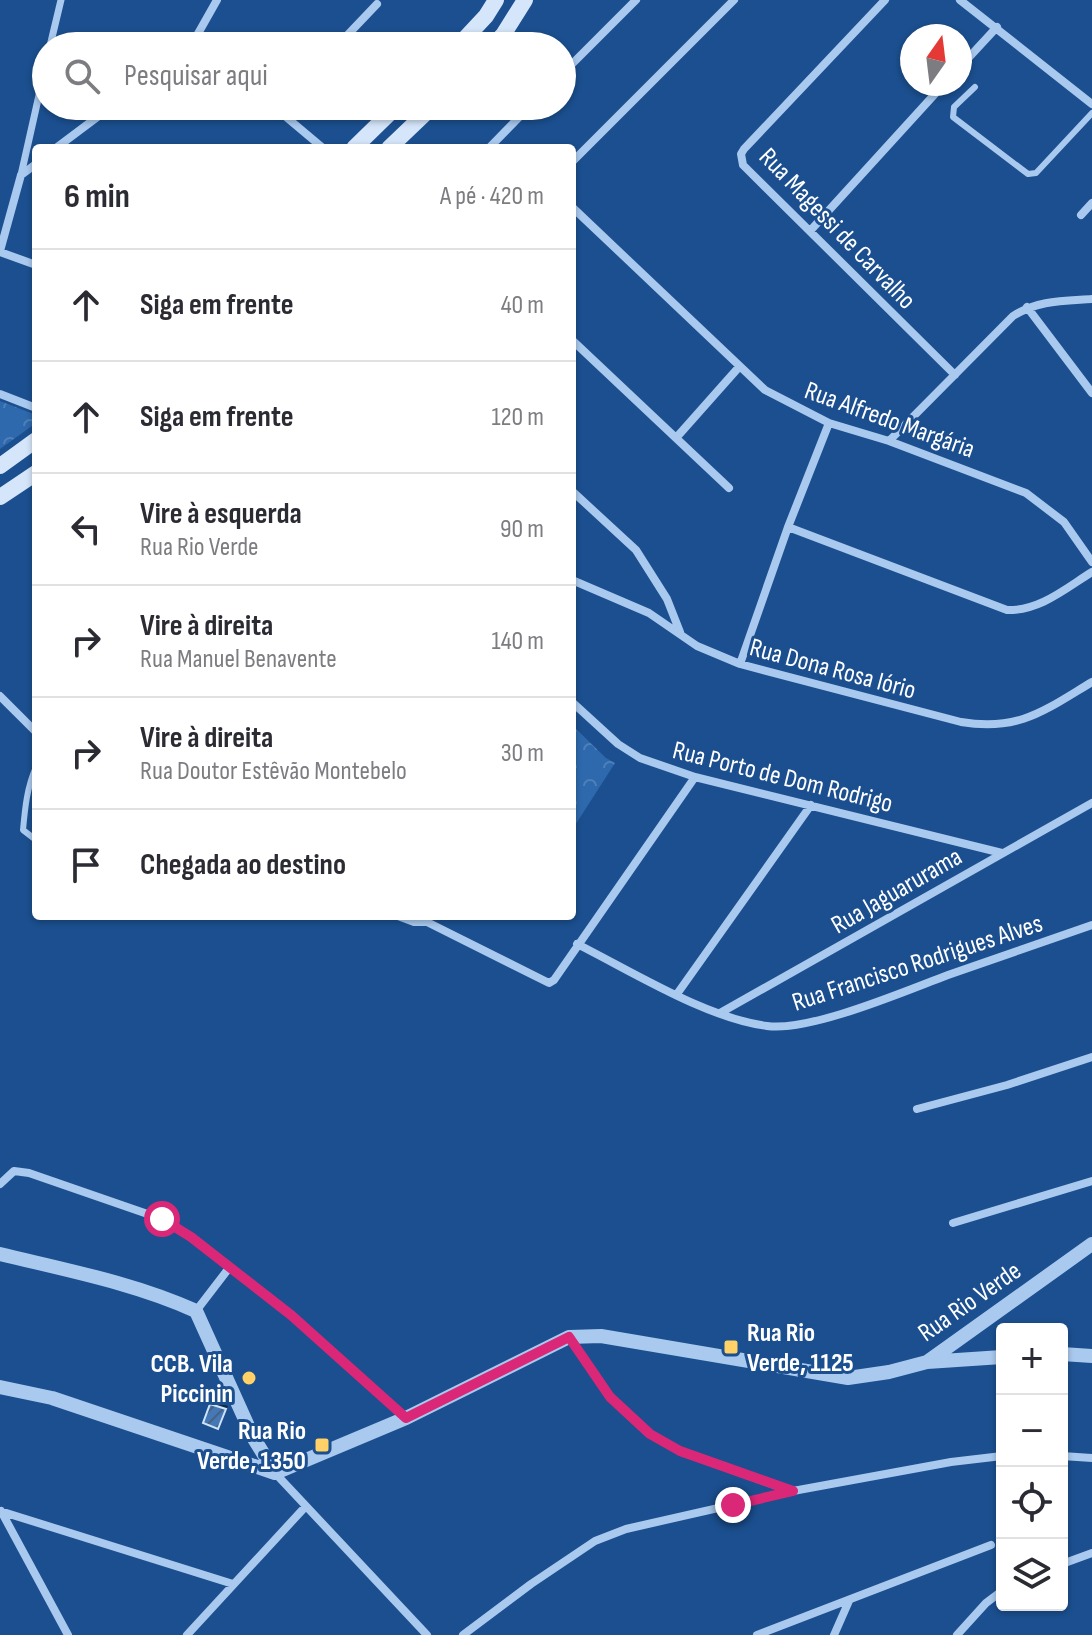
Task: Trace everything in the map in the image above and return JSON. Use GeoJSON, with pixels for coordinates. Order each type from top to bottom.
{"type":"FeatureCollection","features":[{"type":"Feature","properties":{"kind":"main road"},"geometry":{"type":"LineString","coordinates":[[471,32],[496,0]]}},
{"type":"Feature","properties":{"kind":"main road"},"geometry":{"type":"LineString","coordinates":[[505,32],[525,0]]}},
{"type":"Feature","properties":{"kind":"main road"},"geometry":{"type":"LineString","coordinates":[[358,144],[383,120]]}},
{"type":"Feature","properties":{"kind":"main road"},"geometry":{"type":"LineString","coordinates":[[393,144],[418,120]]}},
{"type":"Feature","properties":{"kind":"main road"},"geometry":{"type":"LineString","coordinates":[[0,466],[32,443]]}},
{"type":"Feature","properties":{"kind":"main road"},"geometry":{"type":"LineString","coordinates":[[0,497],[32,477]]}},
{"type":"Feature","properties":{"kind":"street"},"geometry":{"type":"LineString","coordinates":[[53,32],[61,0]]}},
{"type":"Feature","properties":{"kind":"street"},"geometry":{"type":"LineString","coordinates":[[201,32],[217,0]]}},
{"type":"Feature","properties":{"kind":"street"},"geometry":{"type":"LineString","coordinates":[[576,60],[636,0]]}},
{"type":"Feature","properties":{"kind":"street"},"geometry":{"type":"LineString","coordinates":[[576,158],[734,0]]}},
{"type":"Feature","properties":{"kind":"street","name":"Rua Magessi de Carvalho"},"geometry":{"type":"LineString","coordinates":[[885,0],[741,154],[743,165],[955,375]]}},
{"type":"Feature","properties":{"kind":"street"},"geometry":{"type":"LineString","coordinates":[[960,0],[1092,104]]}},
{"type":"Feature","properties":{"kind":"street"},"geometry":{"type":"LineString","coordinates":[[350,32],[377,4]]}},
{"type":"Feature","properties":{"kind":"street"},"geometry":{"type":"LineString","coordinates":[[972,54],[997,27]]}},
{"type":"Feature","properties":{"kind":"street"},"geometry":{"type":"LineString","coordinates":[[810,231],[933,96]]}},
{"type":"Feature","properties":{"kind":"street"},"geometry":{"type":"LineString","coordinates":[[32,264],[0,252],[33,120]]}},
{"type":"Feature","properties":{"kind":"street"},"geometry":{"type":"LineString","coordinates":[[61,144],[93,120]]}},
{"type":"Feature","properties":{"kind":"street"},"geometry":{"type":"LineString","coordinates":[[291,120],[318,144]]}},
{"type":"Feature","properties":{"kind":"street"},"geometry":{"type":"LineString","coordinates":[[492,144],[516,120]]}},
{"type":"Feature","properties":{"kind":"street"},"geometry":{"type":"LineString","coordinates":[[496,140],[500,144]]}},
{"type":"Feature","properties":{"kind":"street"},"geometry":{"type":"LineString","coordinates":[[21,175],[32,167]]}},
{"type":"Feature","properties":{"kind":"street"},"geometry":{"type":"LineString","coordinates":[[1081,215],[1092,203]]}},
{"type":"Feature","properties":{"kind":"street","name":"Rua Alfredo Margária"},"geometry":{"type":"LineString","coordinates":[[576,211],[765,390],[829,423],[889,441],[1026,493],[1064,522],[1092,562]]}},
{"type":"Feature","properties":{"kind":"street"},"geometry":{"type":"LineString","coordinates":[[889,441],[1013,316],[1027,307],[1044,302],[1092,299]]}},
{"type":"Feature","properties":{"kind":"street"},"geometry":{"type":"LineString","coordinates":[[1027,307],[1092,393]]}},
{"type":"Feature","properties":{"kind":"street"},"geometry":{"type":"LineString","coordinates":[[576,344],[729,488]]}},
{"type":"Feature","properties":{"kind":"street"},"geometry":{"type":"LineString","coordinates":[[676,438],[739,367]]}},
{"type":"Feature","properties":{"kind":"street"},"geometry":{"type":"LineString","coordinates":[[0,394],[32,406]]}},
{"type":"Feature","properties":{"kind":"street"},"geometry":{"type":"LineString","coordinates":[[740,664],[788,527],[829,423]]}},
{"type":"Feature","properties":{"kind":"street"},"geometry":{"type":"LineString","coordinates":[[576,495],[636,550],[667,599],[680,633]]}},
{"type":"Feature","properties":{"kind":"street"},"geometry":{"type":"LineString","coordinates":[[788,527],[1007,610],[1023,611],[1038,606],[1092,572]]}},
{"type":"Feature","properties":{"kind":"street","name":"Rua Dona Rosa Iório"},"geometry":{"type":"LineString","coordinates":[[576,582],[649,613],[697,646],[740,664],[912,711],[983,726],[1013,724],[1032,717],[1092,682]]}},
{"type":"Feature","properties":{"kind":"street"},"geometry":{"type":"LineString","coordinates":[[0,696],[32,728]]}},
{"type":"Feature","properties":{"kind":"street","name":"Rua Porto de Dom Rodrigo"},"geometry":{"type":"LineString","coordinates":[[576,706],[618,744],[640,758],[695,777],[1002,853]]}},
{"type":"Feature","properties":{"kind":"street"},"geometry":{"type":"LineString","coordinates":[[409,920],[427,922],[545,983],[554,980],[695,777]]}},
{"type":"Feature","properties":{"kind":"street","name":"Rua Jaguarurama"},"geometry":{"type":"LineString","coordinates":[[720,1013],[1092,803]]}},
{"type":"Feature","properties":{"kind":"street"},"geometry":{"type":"LineString","coordinates":[[677,994],[811,805]]}},
{"type":"Feature","properties":{"kind":"street","name":"Rua Francisco Rodrigues Alves"},"geometry":{"type":"LineString","coordinates":[[577,944],[720,1013],[768,1026],[811,1022],[1092,925]]}},
{"type":"Feature","properties":{"kind":"street"},"geometry":{"type":"LineString","coordinates":[[917,1109],[1007,1085],[1092,1057]]}},
{"type":"Feature","properties":{"kind":"street"},"geometry":{"type":"LineString","coordinates":[[0,1184],[14,1171],[29,1173],[162,1219],[191,1237],[291,1315],[406,1418]]}},
{"type":"Feature","properties":{"kind":"street"},"geometry":{"type":"LineString","coordinates":[[953,1223],[1092,1181]]}},
{"type":"Feature","properties":{"kind":"street","name":"Rua Rio Verde"},"geometry":{"type":"LineString","coordinates":[[275,1473],[406,1418],[569,1337],[601,1336],[848,1378],[927,1362],[1092,1244]]}},
{"type":"Feature","properties":{"kind":"street"},"geometry":{"type":"LineString","coordinates":[[0,1254],[173,1300],[196,1311],[253,1437],[275,1473],[427,1635]]}},
{"type":"Feature","properties":{"kind":"street"},"geometry":{"type":"LineString","coordinates":[[196,1311],[229,1268]]}},
{"type":"Feature","properties":{"kind":"street"},"geometry":{"type":"LineString","coordinates":[[984,1358],[971,1350],[975,1335],[985,1319]]}},
{"type":"Feature","properties":{"kind":"street"},"geometry":{"type":"LineString","coordinates":[[569,1337],[610,1397],[650,1434],[680,1451],[793,1491]]}},
{"type":"Feature","properties":{"kind":"street"},"geometry":{"type":"LineString","coordinates":[[1068,1354],[1092,1356]]}},
{"type":"Feature","properties":{"kind":"street"},"geometry":{"type":"LineString","coordinates":[[927,1362],[996,1357]]}},
{"type":"Feature","properties":{"kind":"street"},"geometry":{"type":"LineString","coordinates":[[0,1387],[52,1398],[275,1473]]}},
{"type":"Feature","properties":{"kind":"street"},"geometry":{"type":"LineString","coordinates":[[1068,1456],[1092,1458]]}},
{"type":"Feature","properties":{"kind":"street"},"geometry":{"type":"LineString","coordinates":[[463,1635],[595,1541],[626,1529],[793,1491],[996,1457]]}},
{"type":"Feature","properties":{"kind":"street"},"geometry":{"type":"LineString","coordinates":[[187,1635],[306,1506]]}},
{"type":"Feature","properties":{"kind":"street"},"geometry":{"type":"LineString","coordinates":[[1,1511],[233,1584]]}},
{"type":"Feature","properties":{"kind":"street"},"geometry":{"type":"LineString","coordinates":[[1,1511],[68,1635]]}},
{"type":"Feature","properties":{"kind":"street"},"geometry":{"type":"LineString","coordinates":[[757,1635],[991,1545]]}},
{"type":"Feature","properties":{"kind":"street"},"geometry":{"type":"LineString","coordinates":[[1068,1562],[1092,1553]]}},
{"type":"Feature","properties":{"kind":"street"},"geometry":{"type":"LineString","coordinates":[[957,1635],[996,1596]]}},
{"type":"Feature","properties":{"kind":"street"},"geometry":{"type":"LineString","coordinates":[[834,1635],[849,1601]]}},
{"type":"Feature","properties":{"kind":"lane"},"geometry":{"type":"LineString","coordinates":[[975,87],[954,107],[953,117],[1028,174],[1036,173],[1092,113]]}},
{"type":"Feature","properties":{"kind":"lane"},"geometry":{"type":"LineString","coordinates":[[32,776],[25,803],[23,830],[32,837]]}},
{"type":"Feature","properties":{"kind":"green space"},"geometry":{"type":"Polygon","coordinates":[[[0,401],[32,413],[32,426],[0,449],[0,401]]]}},
{"type":"Feature","properties":{"kind":"green space"},"geometry":{"type":"Polygon","coordinates":[[[576,729],[615,763],[576,824],[576,729]]]}},
{"type":"Feature","properties":{"kind":"building"},"geometry":{"type":"Polygon","coordinates":[[[210,1404],[226,1409],[218,1429],[203,1423],[210,1404]]]}},
{"type":"Feature","properties":{"kind":"place","name":"Rua Rio Verde, 1125"},"geometry":{"type":"Point","coordinates":[731,1347]}},
{"type":"Feature","properties":{"kind":"place","name":"CCB. Vila Piccinin"},"geometry":{"type":"Point","coordinates":[249,1378]}},
{"type":"Feature","properties":{"kind":"place","name":"Rua Rio Verde, 1350"},"geometry":{"type":"Point","coordinates":[322,1445]}},
{"type":"Feature","properties":{"kind":"route"},"geometry":{"type":"LineString","coordinates":[[162,1219],[191,1237],[291,1315],[406,1418],[569,1337],[610,1397],[650,1434],[680,1451],[793,1491],[733,1505]]}}]}
